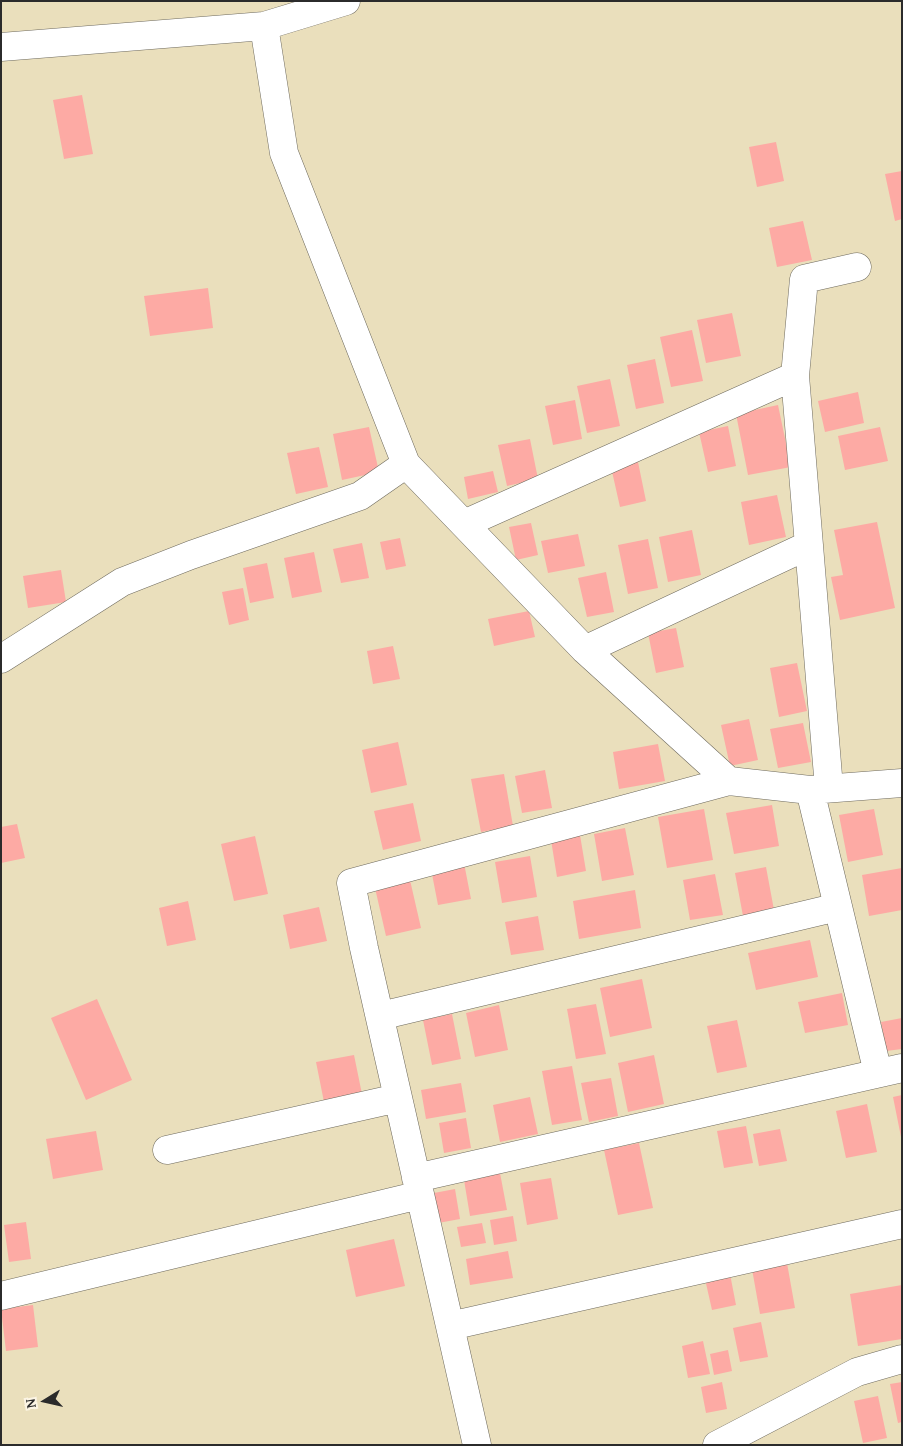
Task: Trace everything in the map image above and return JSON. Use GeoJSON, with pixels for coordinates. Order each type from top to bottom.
{"type":"FeatureCollection","features":[{"type":"Feature","properties":{"kind":"street"},"geometry":{"type":"LineString","coordinates":[[1,47],[264,26],[346,1]]}},
{"type":"Feature","properties":{"kind":"street"},"geometry":{"type":"LineString","coordinates":[[264,26],[284,153],[406,464],[585,650],[729,781]]}},
{"type":"Feature","properties":{"kind":"street"},"geometry":{"type":"LineString","coordinates":[[1,1296],[418,1186],[890,1070],[838,907],[819,789],[809,545],[795,376],[804,280],[857,267]]}},
{"type":"Feature","properties":{"kind":"street"},"geometry":{"type":"LineString","coordinates":[[464,524],[795,376]]}},
{"type":"Feature","properties":{"kind":"street"},"geometry":{"type":"LineString","coordinates":[[1,659],[122,582],[191,555],[360,496],[406,464]]}},
{"type":"Feature","properties":{"kind":"street"},"geometry":{"type":"LineString","coordinates":[[585,650],[809,545]]}},
{"type":"Feature","properties":{"kind":"street"},"geometry":{"type":"LineString","coordinates":[[477,1445],[351,883],[729,781],[819,789],[902,783]]}},
{"type":"Feature","properties":{"kind":"street"},"geometry":{"type":"LineString","coordinates":[[380,1016],[838,907]]}},
{"type":"Feature","properties":{"kind":"street"},"geometry":{"type":"LineString","coordinates":[[167,1150],[398,1098]]}},
{"type":"Feature","properties":{"kind":"street"},"geometry":{"type":"LineString","coordinates":[[450,1326],[902,1224]]}},
{"type":"Feature","properties":{"kind":"street"},"geometry":{"type":"LineString","coordinates":[[717,1445],[857,1372],[902,1359]]}},
{"type":"Feature","properties":{"kind":"building"},"geometry":{"type":"Polygon","coordinates":[[[82,95],[93,154],[64,159],[53,100],[82,95]]]}},
{"type":"Feature","properties":{"kind":"building"},"geometry":{"type":"Polygon","coordinates":[[[776,142],[784,181],[757,187],[749,147],[776,142]]]}},
{"type":"Feature","properties":{"kind":"building"},"geometry":{"type":"Polygon","coordinates":[[[902,171],[902,219],[895,221],[885,174],[902,171]]]}},
{"type":"Feature","properties":{"kind":"building"},"geometry":{"type":"Polygon","coordinates":[[[803,221],[812,260],[777,267],[769,228],[803,221]]]}},
{"type":"Feature","properties":{"kind":"building"},"geometry":{"type":"Polygon","coordinates":[[[208,288],[213,328],[150,336],[144,296],[208,288]]]}},
{"type":"Feature","properties":{"kind":"building"},"geometry":{"type":"Polygon","coordinates":[[[732,313],[741,356],[706,363],[697,320],[732,313]]]}},
{"type":"Feature","properties":{"kind":"building"},"geometry":{"type":"Polygon","coordinates":[[[692,330],[703,381],[671,387],[660,337],[692,330]]]}},
{"type":"Feature","properties":{"kind":"building"},"geometry":{"type":"Polygon","coordinates":[[[655,359],[664,403],[636,409],[627,365],[655,359]]]}},
{"type":"Feature","properties":{"kind":"building"},"geometry":{"type":"Polygon","coordinates":[[[610,379],[620,426],[587,433],[577,386],[610,379]]]}},
{"type":"Feature","properties":{"kind":"building"},"geometry":{"type":"Polygon","coordinates":[[[858,392],[864,423],[825,432],[818,401],[858,392]]]}},
{"type":"Feature","properties":{"kind":"building"},"geometry":{"type":"Polygon","coordinates":[[[575,400],[582,439],[553,445],[545,406],[575,400]]]}},
{"type":"Feature","properties":{"kind":"building"},"geometry":{"type":"Polygon","coordinates":[[[778,405],[791,467],[748,475],[736,414],[778,405]]]}},
{"type":"Feature","properties":{"kind":"building"},"geometry":{"type":"Polygon","coordinates":[[[728,426],[736,466],[708,472],[699,432],[728,426]]]}},
{"type":"Feature","properties":{"kind":"building"},"geometry":{"type":"Polygon","coordinates":[[[369,427],[379,472],[342,480],[333,434],[369,427]]]}},
{"type":"Feature","properties":{"kind":"building"},"geometry":{"type":"Polygon","coordinates":[[[880,427],[888,461],[845,470],[838,436],[880,427]]]}},
{"type":"Feature","properties":{"kind":"building"},"geometry":{"type":"Polygon","coordinates":[[[530,439],[538,479],[507,486],[498,445],[530,439]]]}},
{"type":"Feature","properties":{"kind":"building"},"geometry":{"type":"Polygon","coordinates":[[[319,447],[328,487],[296,494],[287,453],[319,447]]]}},
{"type":"Feature","properties":{"kind":"building"},"geometry":{"type":"Polygon","coordinates":[[[638,462],[646,501],[620,507],[611,467],[638,462]]]}},
{"type":"Feature","properties":{"kind":"building"},"geometry":{"type":"Polygon","coordinates":[[[493,471],[498,492],[468,499],[464,477],[493,471]]]}},
{"type":"Feature","properties":{"kind":"building"},"geometry":{"type":"Polygon","coordinates":[[[777,495],[786,537],[749,545],[741,502],[777,495]]]}},
{"type":"Feature","properties":{"kind":"building"},"geometry":{"type":"Polygon","coordinates":[[[877,522],[895,608],[840,620],[831,577],[843,575],[834,530],[877,522]]]}},
{"type":"Feature","properties":{"kind":"building"},"geometry":{"type":"Polygon","coordinates":[[[531,523],[538,555],[516,560],[509,527],[531,523]]]}},
{"type":"Feature","properties":{"kind":"building"},"geometry":{"type":"Polygon","coordinates":[[[692,530],[701,575],[668,582],[659,537],[692,530]]]}},
{"type":"Feature","properties":{"kind":"building"},"geometry":{"type":"Polygon","coordinates":[[[578,534],[585,566],[548,573],[541,541],[578,534]]]}},
{"type":"Feature","properties":{"kind":"building"},"geometry":{"type":"Polygon","coordinates":[[[400,538],[406,566],[386,570],[380,542],[400,538]]]}},
{"type":"Feature","properties":{"kind":"building"},"geometry":{"type":"Polygon","coordinates":[[[648,539],[658,588],[628,594],[618,545],[648,539]]]}},
{"type":"Feature","properties":{"kind":"building"},"geometry":{"type":"Polygon","coordinates":[[[362,543],[369,578],[341,583],[333,549],[362,543]]]}},
{"type":"Feature","properties":{"kind":"building"},"geometry":{"type":"Polygon","coordinates":[[[314,552],[322,592],[292,598],[284,558],[314,552]]]}},
{"type":"Feature","properties":{"kind":"building"},"geometry":{"type":"Polygon","coordinates":[[[267,563],[274,598],[250,603],[243,568],[267,563]]]}},
{"type":"Feature","properties":{"kind":"building"},"geometry":{"type":"Polygon","coordinates":[[[61,570],[66,602],[28,608],[23,576],[61,570]]]}},
{"type":"Feature","properties":{"kind":"building"},"geometry":{"type":"Polygon","coordinates":[[[606,572],[614,612],[587,617],[578,578],[606,572]]]}},
{"type":"Feature","properties":{"kind":"building"},"geometry":{"type":"Polygon","coordinates":[[[243,588],[249,620],[229,625],[222,592],[243,588]]]}},
{"type":"Feature","properties":{"kind":"building"},"geometry":{"type":"Polygon","coordinates":[[[529,611],[535,637],[494,646],[488,619],[529,611]]]}},
{"type":"Feature","properties":{"kind":"building"},"geometry":{"type":"Polygon","coordinates":[[[676,628],[684,667],[656,673],[648,633],[676,628]]]}},
{"type":"Feature","properties":{"kind":"building"},"geometry":{"type":"Polygon","coordinates":[[[393,646],[400,679],[373,684],[367,651],[393,646]]]}},
{"type":"Feature","properties":{"kind":"building"},"geometry":{"type":"Polygon","coordinates":[[[797,663],[807,711],[779,717],[770,668],[797,663]]]}},
{"type":"Feature","properties":{"kind":"building"},"geometry":{"type":"Polygon","coordinates":[[[749,719],[758,760],[730,766],[721,725],[749,719]]]}},
{"type":"Feature","properties":{"kind":"building"},"geometry":{"type":"Polygon","coordinates":[[[803,723],[811,762],[778,768],[770,729],[803,723]]]}},
{"type":"Feature","properties":{"kind":"building"},"geometry":{"type":"Polygon","coordinates":[[[398,742],[407,785],[371,793],[362,750],[398,742]]]}},
{"type":"Feature","properties":{"kind":"building"},"geometry":{"type":"Polygon","coordinates":[[[658,744],[665,781],[619,789],[613,752],[658,744]]]}},
{"type":"Feature","properties":{"kind":"building"},"geometry":{"type":"Polygon","coordinates":[[[545,770],[552,808],[522,813],[515,776],[545,770]]]}},
{"type":"Feature","properties":{"kind":"building"},"geometry":{"type":"Polygon","coordinates":[[[504,774],[513,826],[481,832],[471,779],[504,774]]]}},
{"type":"Feature","properties":{"kind":"building"},"geometry":{"type":"Polygon","coordinates":[[[413,803],[421,841],[383,850],[374,811],[413,803]]]}},
{"type":"Feature","properties":{"kind":"building"},"geometry":{"type":"Polygon","coordinates":[[[772,805],[779,846],[734,854],[726,813],[772,805]]]}},
{"type":"Feature","properties":{"kind":"building"},"geometry":{"type":"Polygon","coordinates":[[[704,809],[713,860],[667,868],[658,817],[704,809]]]}},
{"type":"Feature","properties":{"kind":"building"},"geometry":{"type":"Polygon","coordinates":[[[874,809],[883,855],[848,862],[839,815],[874,809]]]}},
{"type":"Feature","properties":{"kind":"building"},"geometry":{"type":"Polygon","coordinates":[[[17,824],[25,858],[1,863],[1,827],[17,824]]]}},
{"type":"Feature","properties":{"kind":"building"},"geometry":{"type":"Polygon","coordinates":[[[625,828],[634,875],[602,881],[594,834],[625,828]]]}},
{"type":"Feature","properties":{"kind":"building"},"geometry":{"type":"Polygon","coordinates":[[[580,835],[586,871],[557,877],[551,840],[580,835]]]}},
{"type":"Feature","properties":{"kind":"building"},"geometry":{"type":"Polygon","coordinates":[[[255,836],[268,894],[234,901],[221,844],[255,836]]]}},
{"type":"Feature","properties":{"kind":"building"},"geometry":{"type":"Polygon","coordinates":[[[530,856],[537,897],[502,903],[495,862],[530,856]]]}},
{"type":"Feature","properties":{"kind":"building"},"geometry":{"type":"Polygon","coordinates":[[[464,863],[471,899],[438,905],[431,869],[464,863]]]}},
{"type":"Feature","properties":{"kind":"building"},"geometry":{"type":"Polygon","coordinates":[[[766,867],[774,910],[743,916],[735,873],[766,867]]]}},
{"type":"Feature","properties":{"kind":"building"},"geometry":{"type":"Polygon","coordinates":[[[902,868],[902,910],[869,916],[862,875],[902,868]]]}},
{"type":"Feature","properties":{"kind":"building"},"geometry":{"type":"Polygon","coordinates":[[[715,874],[723,915],[690,920],[683,880],[715,874]]]}},
{"type":"Feature","properties":{"kind":"building"},"geometry":{"type":"Polygon","coordinates":[[[410,880],[421,928],[386,936],[375,888],[410,880]]]}},
{"type":"Feature","properties":{"kind":"building"},"geometry":{"type":"Polygon","coordinates":[[[635,890],[641,928],[579,939],[573,901],[635,890]]]}},
{"type":"Feature","properties":{"kind":"building"},"geometry":{"type":"Polygon","coordinates":[[[188,901],[196,940],[167,946],[159,908],[188,901]]]}},
{"type":"Feature","properties":{"kind":"building"},"geometry":{"type":"Polygon","coordinates":[[[319,907],[327,941],[290,949],[283,915],[319,907]]]}},
{"type":"Feature","properties":{"kind":"building"},"geometry":{"type":"Polygon","coordinates":[[[538,916],[544,950],[511,955],[505,922],[538,916]]]}},
{"type":"Feature","properties":{"kind":"building"},"geometry":{"type":"Polygon","coordinates":[[[810,940],[818,977],[756,990],[748,953],[810,940]]]}},
{"type":"Feature","properties":{"kind":"building"},"geometry":{"type":"Polygon","coordinates":[[[642,979],[652,1028],[610,1037],[600,988],[642,979]]]}},
{"type":"Feature","properties":{"kind":"building"},"geometry":{"type":"Polygon","coordinates":[[[842,993],[848,1025],[805,1033],[798,1002],[842,993]]]}},
{"type":"Feature","properties":{"kind":"building"},"geometry":{"type":"Polygon","coordinates":[[[97,999],[132,1080],[86,1100],[51,1018],[97,999]]]}},
{"type":"Feature","properties":{"kind":"building"},"geometry":{"type":"Polygon","coordinates":[[[596,1004],[606,1054],[576,1059],[567,1009],[596,1004]]]}},
{"type":"Feature","properties":{"kind":"building"},"geometry":{"type":"Polygon","coordinates":[[[499,1005],[508,1050],[475,1057],[466,1013],[499,1005]]]}},
{"type":"Feature","properties":{"kind":"building"},"geometry":{"type":"Polygon","coordinates":[[[452,1014],[461,1059],[432,1065],[423,1020],[452,1014]]]}},
{"type":"Feature","properties":{"kind":"building"},"geometry":{"type":"Polygon","coordinates":[[[902,1018],[902,1049],[886,1051],[881,1022],[902,1018]]]}},
{"type":"Feature","properties":{"kind":"building"},"geometry":{"type":"Polygon","coordinates":[[[737,1020],[747,1067],[717,1073],[707,1026],[737,1020]]]}},
{"type":"Feature","properties":{"kind":"building"},"geometry":{"type":"Polygon","coordinates":[[[354,1055],[363,1099],[325,1107],[316,1062],[354,1055]]]}},
{"type":"Feature","properties":{"kind":"building"},"geometry":{"type":"Polygon","coordinates":[[[654,1055],[664,1104],[628,1112],[618,1063],[654,1055]]]}},
{"type":"Feature","properties":{"kind":"building"},"geometry":{"type":"Polygon","coordinates":[[[572,1066],[582,1120],[552,1125],[542,1071],[572,1066]]]}},
{"type":"Feature","properties":{"kind":"building"},"geometry":{"type":"Polygon","coordinates":[[[611,1078],[618,1116],[589,1122],[581,1083],[611,1078]]]}},
{"type":"Feature","properties":{"kind":"building"},"geometry":{"type":"Polygon","coordinates":[[[461,1083],[466,1112],[426,1119],[421,1090],[461,1083]]]}},
{"type":"Feature","properties":{"kind":"building"},"geometry":{"type":"Polygon","coordinates":[[[902,1095],[902,1137],[901,1137],[893,1097],[902,1095]]]}},
{"type":"Feature","properties":{"kind":"building"},"geometry":{"type":"Polygon","coordinates":[[[530,1097],[538,1134],[500,1142],[493,1105],[530,1097]]]}},
{"type":"Feature","properties":{"kind":"building"},"geometry":{"type":"Polygon","coordinates":[[[867,1104],[877,1152],[846,1158],[836,1111],[867,1104]]]}},
{"type":"Feature","properties":{"kind":"building"},"geometry":{"type":"Polygon","coordinates":[[[466,1118],[471,1148],[444,1153],[439,1123],[466,1118]]]}},
{"type":"Feature","properties":{"kind":"building"},"geometry":{"type":"Polygon","coordinates":[[[746,1126],[753,1163],[724,1168],[717,1131],[746,1126]]]}},
{"type":"Feature","properties":{"kind":"building"},"geometry":{"type":"Polygon","coordinates":[[[780,1129],[787,1161],[759,1166],[753,1134],[780,1129]]]}},
{"type":"Feature","properties":{"kind":"building"},"geometry":{"type":"Polygon","coordinates":[[[96,1131],[103,1170],[53,1179],[46,1139],[96,1131]]]}},
{"type":"Feature","properties":{"kind":"building"},"geometry":{"type":"Polygon","coordinates":[[[639,1143],[653,1208],[618,1215],[604,1150],[639,1143]]]}},
{"type":"Feature","properties":{"kind":"building"},"geometry":{"type":"Polygon","coordinates":[[[500,1173],[507,1210],[470,1216],[464,1180],[500,1173]]]}},
{"type":"Feature","properties":{"kind":"building"},"geometry":{"type":"Polygon","coordinates":[[[551,1178],[558,1219],[527,1225],[520,1183],[551,1178]]]}},
{"type":"Feature","properties":{"kind":"building"},"geometry":{"type":"Polygon","coordinates":[[[455,1189],[460,1219],[438,1223],[434,1193],[455,1189]]]}},
{"type":"Feature","properties":{"kind":"building"},"geometry":{"type":"Polygon","coordinates":[[[513,1216],[517,1241],[494,1245],[490,1220],[513,1216]]]}},
{"type":"Feature","properties":{"kind":"building"},"geometry":{"type":"Polygon","coordinates":[[[26,1222],[31,1259],[9,1262],[4,1225],[26,1222]]]}},
{"type":"Feature","properties":{"kind":"building"},"geometry":{"type":"Polygon","coordinates":[[[482,1223],[486,1243],[461,1247],[457,1227],[482,1223]]]}},
{"type":"Feature","properties":{"kind":"building"},"geometry":{"type":"Polygon","coordinates":[[[394,1239],[405,1286],[356,1297],[346,1250],[394,1239]]]}},
{"type":"Feature","properties":{"kind":"building"},"geometry":{"type":"Polygon","coordinates":[[[508,1251],[513,1278],[470,1285],[466,1259],[508,1251]]]}},
{"type":"Feature","properties":{"kind":"building"},"geometry":{"type":"Polygon","coordinates":[[[787,1263],[795,1308],[760,1314],[752,1269],[787,1263]]]}},
{"type":"Feature","properties":{"kind":"building"},"geometry":{"type":"Polygon","coordinates":[[[730,1274],[736,1305],[712,1310],[705,1279],[730,1274]]]}},
{"type":"Feature","properties":{"kind":"building"},"geometry":{"type":"Polygon","coordinates":[[[902,1285],[902,1339],[858,1346],[850,1294],[902,1285]]]}},
{"type":"Feature","properties":{"kind":"building"},"geometry":{"type":"Polygon","coordinates":[[[33,1305],[38,1347],[6,1351],[1,1309],[33,1305]]]}},
{"type":"Feature","properties":{"kind":"building"},"geometry":{"type":"Polygon","coordinates":[[[761,1322],[768,1357],[740,1362],[733,1328],[761,1322]]]}},
{"type":"Feature","properties":{"kind":"building"},"geometry":{"type":"Polygon","coordinates":[[[703,1341],[710,1374],[688,1378],[682,1346],[703,1341]]]}},
{"type":"Feature","properties":{"kind":"building"},"geometry":{"type":"Polygon","coordinates":[[[728,1350],[732,1371],[714,1375],[710,1354],[728,1350]]]}},
{"type":"Feature","properties":{"kind":"building"},"geometry":{"type":"Polygon","coordinates":[[[722,1382],[727,1409],[706,1413],[701,1387],[722,1382]]]}},
{"type":"Feature","properties":{"kind":"building"},"geometry":{"type":"Polygon","coordinates":[[[902,1382],[902,1422],[898,1423],[890,1384],[902,1382]]]}},
{"type":"Feature","properties":{"kind":"building"},"geometry":{"type":"Polygon","coordinates":[[[878,1396],[887,1438],[863,1443],[854,1401],[878,1396]]]}}]}
